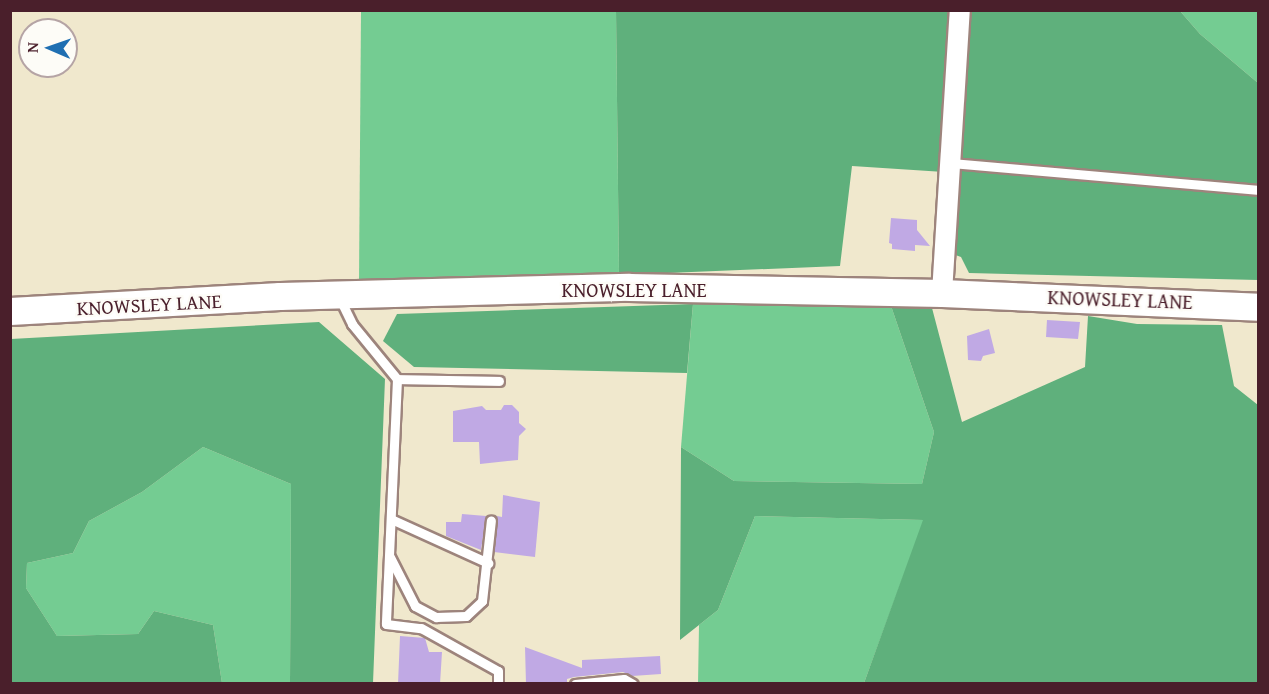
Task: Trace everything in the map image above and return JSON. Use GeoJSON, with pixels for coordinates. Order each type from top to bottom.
{"type":"FeatureCollection","features":[{"type":"Feature","properties":{"kind":"main road","name":"KNOWSLEY LANE"},"geometry":{"type":"LineString","coordinates":[[10,311],[338,295],[628,287],[942,293],[1258,307]]}},
{"type":"Feature","properties":{"kind":"street"},"geometry":{"type":"LineString","coordinates":[[942,293],[960,10]]}},
{"type":"Feature","properties":{"kind":"lane"},"geometry":{"type":"LineString","coordinates":[[949,163],[1258,190]]}},
{"type":"Feature","properties":{"kind":"lane"},"geometry":{"type":"LineString","coordinates":[[338,295],[352,324],[397,379],[386,624],[421,628],[498,671],[498,684]]}},
{"type":"Feature","properties":{"kind":"lane"},"geometry":{"type":"LineString","coordinates":[[397,379],[499,381]]}},
{"type":"Feature","properties":{"kind":"lane"},"geometry":{"type":"LineString","coordinates":[[391,519],[488,563]]}},
{"type":"Feature","properties":{"kind":"lane"},"geometry":{"type":"LineString","coordinates":[[389,555],[415,606],[447,619],[466,616],[479,608],[488,563],[491,520]]}},
{"type":"Feature","properties":{"kind":"lane"},"geometry":{"type":"LineString","coordinates":[[574,684],[624,679],[633,684]]}},
{"type":"Feature","properties":{"kind":"green space"},"geometry":{"type":"Polygon","coordinates":[[[361,11],[616,11],[619,275],[359,281],[361,11]]]}},
{"type":"Feature","properties":{"kind":"green space"},"geometry":{"type":"Polygon","coordinates":[[[616,11],[956,11],[944,172],[852,166],[840,266],[619,275],[616,11]]]}},
{"type":"Feature","properties":{"kind":"green space"},"geometry":{"type":"Polygon","coordinates":[[[966,11],[1180,11],[1200,34],[1258,83],[1258,280],[969,273],[961,257],[947,252],[966,11]]]}},
{"type":"Feature","properties":{"kind":"green space"},"geometry":{"type":"Polygon","coordinates":[[[1180,11],[1258,11],[1258,83],[1200,34],[1180,11]]]}},
{"type":"Feature","properties":{"kind":"green space"},"geometry":{"type":"Polygon","coordinates":[[[890,303],[934,432],[922,484],[734,481],[681,447],[693,304],[890,303]]]}},
{"type":"Feature","properties":{"kind":"green space"},"geometry":{"type":"Polygon","coordinates":[[[890,303],[932,308],[962,422],[1085,367],[1088,316],[1137,324],[1222,325],[1234,386],[1258,405],[1258,683],[864,683],[923,520],[755,516],[718,610],[680,640],[681,447],[734,481],[922,484],[934,432],[890,303]]]}},
{"type":"Feature","properties":{"kind":"green space"},"geometry":{"type":"Polygon","coordinates":[[[693,304],[687,373],[414,367],[383,341],[397,314],[693,304]]]}},
{"type":"Feature","properties":{"kind":"green space"},"geometry":{"type":"Polygon","coordinates":[[[319,322],[385,379],[373,683],[290,683],[291,484],[203,447],[142,492],[89,521],[73,553],[27,563],[26,588],[57,636],[138,634],[154,611],[213,625],[222,683],[11,683],[11,339],[319,322]]]}},
{"type":"Feature","properties":{"kind":"green space"},"geometry":{"type":"Polygon","coordinates":[[[203,447],[291,484],[290,683],[222,683],[213,625],[154,611],[138,634],[57,636],[26,588],[27,563],[73,553],[89,521],[142,492],[203,447]]]}},
{"type":"Feature","properties":{"kind":"green space"},"geometry":{"type":"Polygon","coordinates":[[[755,516],[924,520],[864,683],[698,684],[699,625],[718,610],[755,516]]]}},
{"type":"Feature","properties":{"kind":"building"},"geometry":{"type":"Polygon","coordinates":[[[891,218],[917,220],[917,230],[930,246],[915,245],[915,251],[892,249],[892,244],[889,243],[891,218]]]}},
{"type":"Feature","properties":{"kind":"building"},"geometry":{"type":"Polygon","coordinates":[[[1047,320],[1080,322],[1078,339],[1046,337],[1047,320]]]}},
{"type":"Feature","properties":{"kind":"building"},"geometry":{"type":"Polygon","coordinates":[[[989,329],[995,353],[983,356],[981,361],[968,360],[967,336],[989,329]]]}},
{"type":"Feature","properties":{"kind":"building"},"geometry":{"type":"Polygon","coordinates":[[[504,405],[512,405],[519,412],[519,423],[526,429],[519,436],[518,460],[480,464],[479,442],[453,442],[453,411],[482,406],[486,410],[501,410],[504,405]]]}},
{"type":"Feature","properties":{"kind":"building"},"geometry":{"type":"Polygon","coordinates":[[[503,495],[540,502],[535,557],[494,552],[497,516],[502,517],[503,495]]]}},
{"type":"Feature","properties":{"kind":"building"},"geometry":{"type":"Polygon","coordinates":[[[462,514],[486,516],[481,550],[446,536],[446,522],[461,522],[462,514]]]}},
{"type":"Feature","properties":{"kind":"building"},"geometry":{"type":"Polygon","coordinates":[[[400,636],[425,638],[429,652],[442,652],[440,684],[398,684],[400,636]]]}},
{"type":"Feature","properties":{"kind":"building"},"geometry":{"type":"Polygon","coordinates":[[[525,647],[582,668],[582,660],[660,656],[661,674],[632,676],[623,672],[574,677],[567,679],[567,684],[526,684],[525,647]]]}}]}
